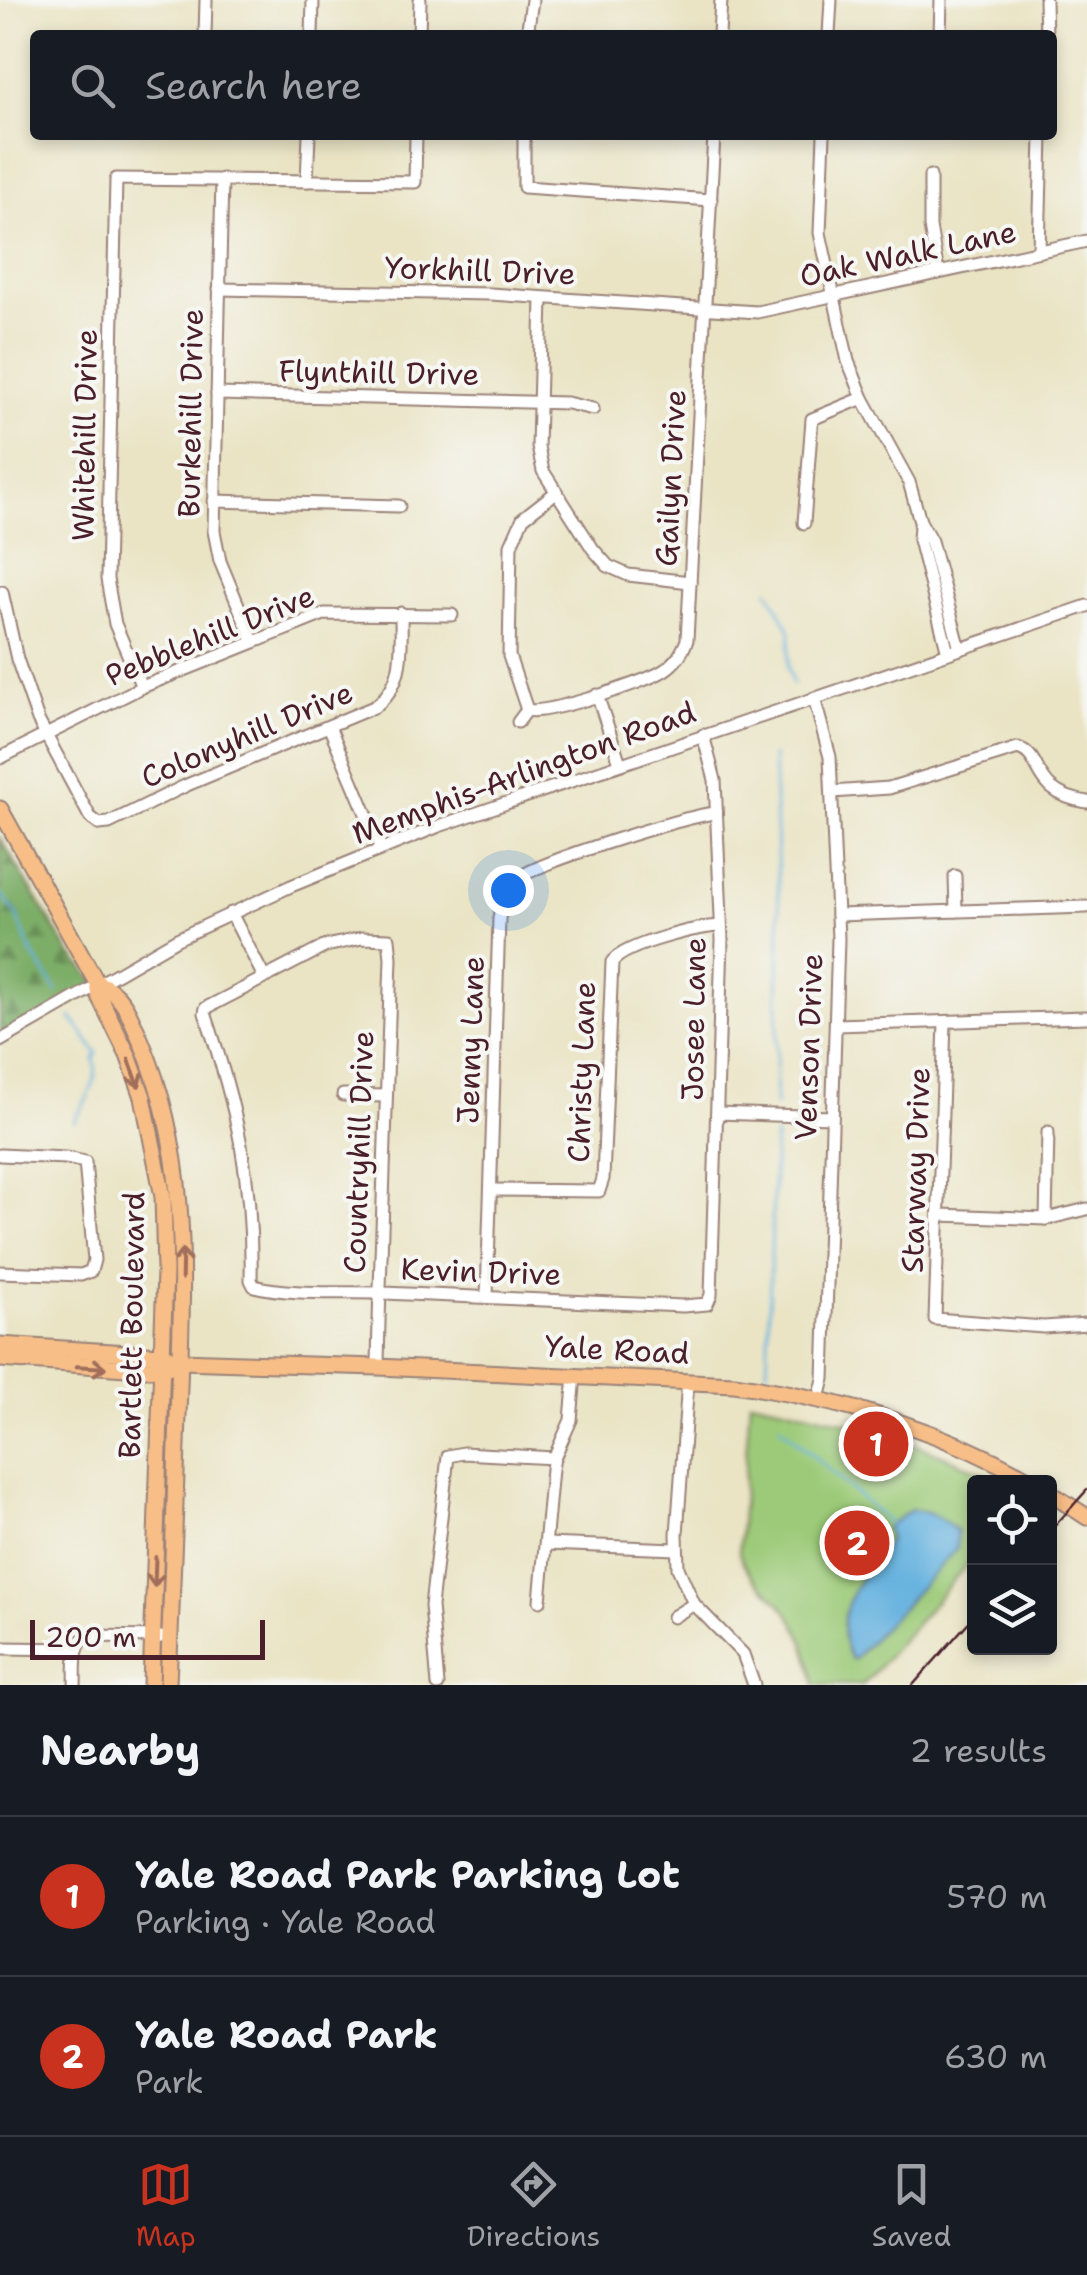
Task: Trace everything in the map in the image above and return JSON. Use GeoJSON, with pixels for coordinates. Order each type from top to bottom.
{"type":"FeatureCollection","features":[{"type":"Feature","properties":{"kind":"main road"},"geometry":{"type":"LineString","coordinates":[[0,809],[97,983]]}},
{"type":"Feature","properties":{"kind":"main road","name":"Bartlett Boulevard"},"geometry":{"type":"LineString","coordinates":[[151,1685],[165,1243],[158,1162],[138,1081],[99,996],[97,983],[113,989],[130,1016],[151,1064],[176,1159],[183,1238],[168,1685]]}},
{"type":"Feature","properties":{"kind":"main road"},"geometry":{"type":"LineString","coordinates":[[158,1162],[176,1159]]}},
{"type":"Feature","properties":{"kind":"main road","name":"Yale Road"},"geometry":{"type":"LineString","coordinates":[[0,1345],[162,1362],[378,1366],[762,1388],[862,1410],[937,1436],[1018,1475]]}},
{"type":"Feature","properties":{"kind":"main road"},"geometry":{"type":"LineString","coordinates":[[0,1360],[162,1362]]}},
{"type":"Feature","properties":{"kind":"main road"},"geometry":{"type":"LineString","coordinates":[[1057,1497],[1087,1516]]}},
{"type":"Feature","properties":{"kind":"main road"},"geometry":{"type":"LineString","coordinates":[[156,1517],[175,1518]]}},
{"type":"Feature","properties":{"kind":"street"},"geometry":{"type":"LineString","coordinates":[[205,30],[206,0]]}},
{"type":"Feature","properties":{"kind":"street"},"geometry":{"type":"LineString","coordinates":[[312,30],[313,0]]}},
{"type":"Feature","properties":{"kind":"street"},"geometry":{"type":"LineString","coordinates":[[419,30],[420,0]]}},
{"type":"Feature","properties":{"kind":"street"},"geometry":{"type":"LineString","coordinates":[[528,30],[532,0]]}},
{"type":"Feature","properties":{"kind":"street"},"geometry":{"type":"LineString","coordinates":[[719,30],[721,0]]}},
{"type":"Feature","properties":{"kind":"street"},"geometry":{"type":"LineString","coordinates":[[829,30],[831,0]]}},
{"type":"Feature","properties":{"kind":"street"},"geometry":{"type":"LineString","coordinates":[[940,30],[941,0]]}},
{"type":"Feature","properties":{"kind":"street"},"geometry":{"type":"LineString","coordinates":[[1045,0],[1046,30]]}},
{"type":"Feature","properties":{"kind":"street"},"geometry":{"type":"LineString","coordinates":[[308,181],[309,140]]}},
{"type":"Feature","properties":{"kind":"street"},"geometry":{"type":"LineString","coordinates":[[222,179],[415,182],[416,140]]}},
{"type":"Feature","properties":{"kind":"street"},"geometry":{"type":"LineString","coordinates":[[524,140],[524,187],[711,200]]}},
{"type":"Feature","properties":{"kind":"street","name":"Gailyn Drive"},"geometry":{"type":"LineString","coordinates":[[528,710],[546,711],[655,676],[678,658],[688,634],[714,140]]}},
{"type":"Feature","properties":{"kind":"street"},"geometry":{"type":"LineString","coordinates":[[824,140],[820,224],[848,361],[863,398],[910,482],[920,521],[919,540],[954,651]]}},
{"type":"Feature","properties":{"kind":"street"},"geometry":{"type":"LineString","coordinates":[[1038,250],[1042,140]]}},
{"type":"Feature","properties":{"kind":"street"},"geometry":{"type":"LineString","coordinates":[[930,176],[930,228],[938,273]]}},
{"type":"Feature","properties":{"kind":"street","name":"Whitehill Drive"},"geometry":{"type":"LineString","coordinates":[[142,687],[116,624],[107,580],[116,179],[222,179]]}},
{"type":"Feature","properties":{"kind":"street","name":"Burkehill Drive"},"geometry":{"type":"LineString","coordinates":[[222,179],[214,501],[217,550],[253,641]]}},
{"type":"Feature","properties":{"kind":"street","name":"Oak Walk Lane"},"geometry":{"type":"LineString","coordinates":[[739,310],[757,312],[1087,241]]}},
{"type":"Feature","properties":{"kind":"street","name":"Yorkhill Drive"},"geometry":{"type":"LineString","coordinates":[[219,289],[490,294],[739,310]]}},
{"type":"Feature","properties":{"kind":"street"},"geometry":{"type":"LineString","coordinates":[[542,298],[539,462],[555,493],[608,566],[628,576],[690,582]]}},
{"type":"Feature","properties":{"kind":"street","name":"Flynthill Drive"},"geometry":{"type":"LineString","coordinates":[[217,394],[573,403],[592,409]]}},
{"type":"Feature","properties":{"kind":"street"},"geometry":{"type":"LineString","coordinates":[[804,523],[812,419],[863,398]]}},
{"type":"Feature","properties":{"kind":"street"},"geometry":{"type":"LineString","coordinates":[[518,722],[528,710],[508,652],[511,545],[522,518],[555,493]]}},
{"type":"Feature","properties":{"kind":"street"},"geometry":{"type":"LineString","coordinates":[[214,501],[399,506]]}},
{"type":"Feature","properties":{"kind":"street"},"geometry":{"type":"LineString","coordinates":[[2,592],[16,659],[46,736]]}},
{"type":"Feature","properties":{"kind":"street","name":"Memphis-Arlington Road"},"geometry":{"type":"LineString","coordinates":[[0,1041],[97,983],[231,913],[381,849],[474,812],[1087,606]]}},
{"type":"Feature","properties":{"kind":"street","name":"Pebblehill Drive"},"geometry":{"type":"LineString","coordinates":[[0,758],[142,687],[332,612],[452,614]]}},
{"type":"Feature","properties":{"kind":"street","name":"Colonyhill Drive"},"geometry":{"type":"LineString","coordinates":[[46,736],[98,827],[186,785],[374,707],[390,692],[400,668],[402,613]]}},
{"type":"Feature","properties":{"kind":"street"},"geometry":{"type":"LineString","coordinates":[[597,695],[620,763]]}},
{"type":"Feature","properties":{"kind":"street","name":"Venson Drive"},"geometry":{"type":"LineString","coordinates":[[814,698],[828,744],[837,915],[824,1378],[819,1399]]}},
{"type":"Feature","properties":{"kind":"street"},"geometry":{"type":"LineString","coordinates":[[329,726],[381,849]]}},
{"type":"Feature","properties":{"kind":"street","name":"Josee Lane"},"geometry":{"type":"LineString","coordinates":[[703,735],[714,772],[721,926],[707,1304]]}},
{"type":"Feature","properties":{"kind":"street"},"geometry":{"type":"LineString","coordinates":[[832,792],[889,788],[1027,744],[1048,787],[1069,799],[1087,802]]}},
{"type":"Feature","properties":{"kind":"street","name":"Jenny Lane"},"geometry":{"type":"LineString","coordinates":[[487,1298],[500,919],[507,892],[517,880],[543,866],[688,818],[716,813]]}},
{"type":"Feature","properties":{"kind":"street"},"geometry":{"type":"LineString","coordinates":[[955,876],[956,911]]}},
{"type":"Feature","properties":{"kind":"street"},"geometry":{"type":"LineString","coordinates":[[837,915],[1087,907]]}},
{"type":"Feature","properties":{"kind":"street"},"geometry":{"type":"LineString","coordinates":[[231,913],[264,977]]}},
{"type":"Feature","properties":{"kind":"street","name":"Christy Lane"},"geometry":{"type":"LineString","coordinates":[[491,1190],[599,1190],[603,1179],[612,962],[617,956],[659,941],[702,927],[721,926]]}},
{"type":"Feature","properties":{"kind":"street","name":"Countryhill Drive"},"geometry":{"type":"LineString","coordinates":[[264,977],[334,944],[362,938],[389,939],[378,1366]]}},
{"type":"Feature","properties":{"kind":"street","name":"Kevin Drive"},"geometry":{"type":"LineString","coordinates":[[264,977],[206,1008],[205,1013],[241,1134],[250,1200],[253,1285],[487,1298],[707,1304]]}},
{"type":"Feature","properties":{"kind":"street"},"geometry":{"type":"LineString","coordinates":[[836,1025],[1087,1017]]}},
{"type":"Feature","properties":{"kind":"street","name":"Starway Drive"},"geometry":{"type":"LineString","coordinates":[[945,1022],[935,1319],[1044,1327],[1087,1324]]}},
{"type":"Feature","properties":{"kind":"street"},"geometry":{"type":"LineString","coordinates":[[343,1095],[386,1096]]}},
{"type":"Feature","properties":{"kind":"street"},"geometry":{"type":"LineString","coordinates":[[717,1113],[832,1117]]}},
{"type":"Feature","properties":{"kind":"street"},"geometry":{"type":"LineString","coordinates":[[1046,1219],[1048,1132]]}},
{"type":"Feature","properties":{"kind":"street"},"geometry":{"type":"LineString","coordinates":[[0,1155],[85,1162],[94,1260],[88,1273],[72,1276],[0,1272]]}},
{"type":"Feature","properties":{"kind":"street"},"geometry":{"type":"LineString","coordinates":[[940,1215],[1046,1219],[1087,1208]]}},
{"type":"Feature","properties":{"kind":"street"},"geometry":{"type":"LineString","coordinates":[[540,1601],[554,1458],[572,1415],[575,1376]]}},
{"type":"Feature","properties":{"kind":"street"},"geometry":{"type":"LineString","coordinates":[[688,1381],[676,1550],[680,1574],[694,1604],[737,1647],[750,1666],[754,1685]]}},
{"type":"Feature","properties":{"kind":"street"},"geometry":{"type":"LineString","coordinates":[[438,1685],[430,1606],[448,1456],[463,1453],[554,1458]]}},
{"type":"Feature","properties":{"kind":"street"},"geometry":{"type":"LineString","coordinates":[[546,1544],[676,1550]]}},
{"type":"Feature","properties":{"kind":"street"},"geometry":{"type":"LineString","coordinates":[[673,1617],[694,1604]]}},
{"type":"Feature","properties":{"kind":"street"},"geometry":{"type":"LineString","coordinates":[[75,1685],[79,1644],[87,1636],[170,1637]]}},
{"type":"Feature","properties":{"kind":"street"},"geometry":{"type":"LineString","coordinates":[[0,1648],[79,1644]]}},
{"type":"Feature","properties":{"kind":"green space"},"geometry":{"type":"Polygon","coordinates":[[[0,838],[69,952],[98,984],[0,1041],[0,838]]]}},
{"type":"Feature","properties":{"kind":"green space"},"geometry":{"type":"Polygon","coordinates":[[[750,1400],[879,1432],[987,1475],[967,1475],[967,1564],[863,1685],[815,1685],[794,1622],[751,1574],[739,1553],[750,1400]]]}},
{"type":"Feature","properties":{"kind":"water"},"geometry":{"type":"Polygon","coordinates":[[[911,1510],[936,1516],[957,1531],[957,1548],[851,1659],[843,1627],[851,1596],[889,1540],[886,1527],[911,1510]]]}},
{"type":"Feature","properties":{"kind":"waterway"},"geometry":{"type":"LineString","coordinates":[[768,589],[790,631],[788,667],[793,685]]}},
{"type":"Feature","properties":{"kind":"waterway"},"geometry":{"type":"LineString","coordinates":[[773,755],[780,927],[775,1105]]}},
{"type":"Feature","properties":{"kind":"waterway"},"geometry":{"type":"LineString","coordinates":[[0,893],[16,913],[31,952],[57,991]]}},
{"type":"Feature","properties":{"kind":"waterway"},"geometry":{"type":"LineString","coordinates":[[71,1017],[97,1053],[93,1084],[74,1122]]}},
{"type":"Feature","properties":{"kind":"waterway"},"geometry":{"type":"LineString","coordinates":[[767,1370],[775,1135]]}},
{"type":"Feature","properties":{"kind":"waterway"},"geometry":{"type":"LineString","coordinates":[[780,1426],[890,1524]]}},
{"type":"Feature","properties":{"kind":"railway"},"geometry":{"type":"LineString","coordinates":[[1057,1523],[1087,1490]]}},
{"type":"Feature","properties":{"kind":"railway"},"geometry":{"type":"LineString","coordinates":[[913,1685],[967,1624]]}},
{"type":"Feature","properties":{"kind":"place","name":"Yale Road Park Parking Lot"},"geometry":{"type":"Point","coordinates":[876,1444]}},
{"type":"Feature","properties":{"kind":"place","name":"Yale Road Park"},"geometry":{"type":"Point","coordinates":[857,1543]}}]}
